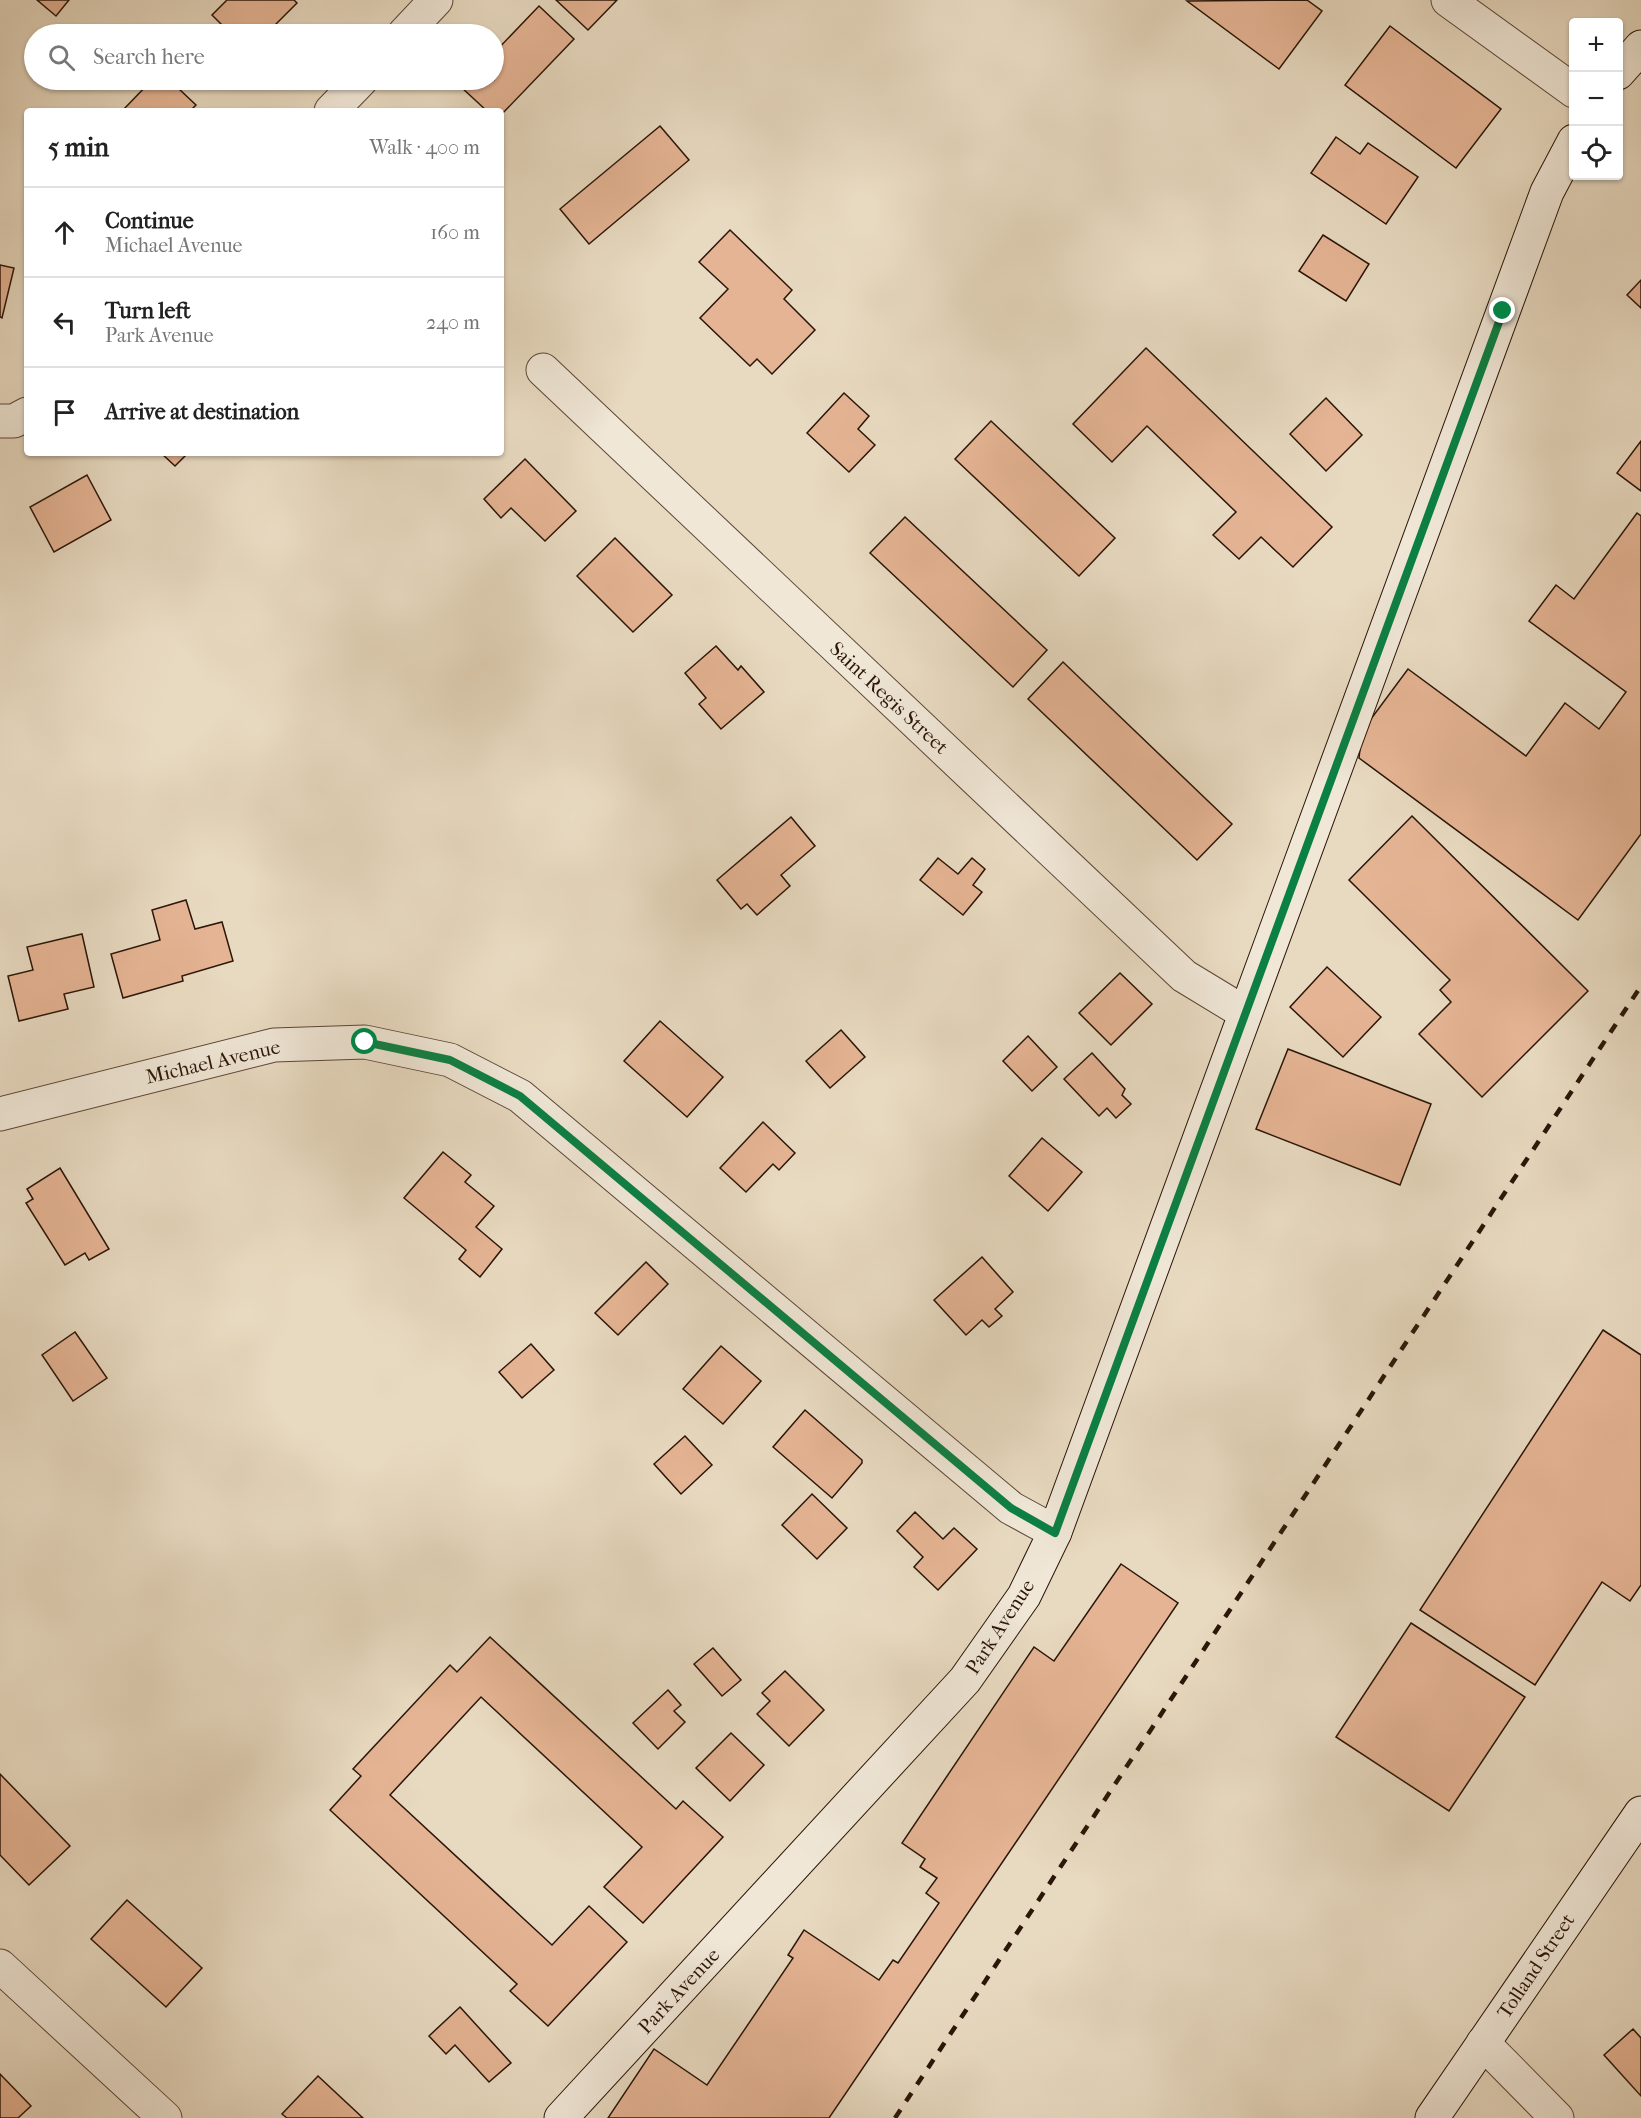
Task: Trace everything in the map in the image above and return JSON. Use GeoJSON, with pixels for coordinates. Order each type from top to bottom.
{"type":"FeatureCollection","features":[{"type":"Feature","properties":{"kind":"street"},"geometry":{"type":"LineString","coordinates":[[413,24],[436,0]]}},
{"type":"Feature","properties":{"kind":"street"},"geometry":{"type":"LineString","coordinates":[[1448,0],[1569,87]]}},
{"type":"Feature","properties":{"kind":"street"},"geometry":{"type":"LineString","coordinates":[[1619,72],[1641,47]]}},
{"type":"Feature","properties":{"kind":"street"},"geometry":{"type":"LineString","coordinates":[[334,108],[351,90]]}},
{"type":"Feature","properties":{"kind":"street","name":"Park Avenue"},"geometry":{"type":"LineString","coordinates":[[561,2118],[965,1680],[1024,1596],[1055,1533],[1547,192],[1569,150]]}},
{"type":"Feature","properties":{"kind":"street","name":"Saint Regis Street"},"geometry":{"type":"LineString","coordinates":[[543,370],[1184,976],[1245,1013]]}},
{"type":"Feature","properties":{"kind":"street"},"geometry":{"type":"LineString","coordinates":[[0,421],[14,421],[24,416]]}},
{"type":"Feature","properties":{"kind":"street","name":"Michael Avenue"},"geometry":{"type":"LineString","coordinates":[[0,1114],[274,1045],[365,1042],[450,1060],[520,1096],[1011,1508],[1055,1533]]}},
{"type":"Feature","properties":{"kind":"street","name":"Tolland Street"},"geometry":{"type":"LineString","coordinates":[[1432,2118],[1641,1813]]}},
{"type":"Feature","properties":{"kind":"street"},"geometry":{"type":"LineString","coordinates":[[0,1966],[165,2118]]}},
{"type":"Feature","properties":{"kind":"street"},"geometry":{"type":"LineString","coordinates":[[1483,2043],[1557,2118]]}},
{"type":"Feature","properties":{"kind":"building"},"geometry":{"type":"Polygon","coordinates":[[[37,0],[69,0],[56,16],[37,0]]]}},
{"type":"Feature","properties":{"kind":"building"},"geometry":{"type":"Polygon","coordinates":[[[227,0],[294,0],[297,3],[276,24],[221,24],[212,15],[227,0]]]}},
{"type":"Feature","properties":{"kind":"building"},"geometry":{"type":"Polygon","coordinates":[[[556,0],[617,0],[588,30],[556,0]]]}},
{"type":"Feature","properties":{"kind":"building"},"geometry":{"type":"Polygon","coordinates":[[[1307,0],[1322,11],[1279,69],[1187,1],[1307,0]]]}},
{"type":"Feature","properties":{"kind":"building"},"geometry":{"type":"Polygon","coordinates":[[[539,6],[574,39],[504,112],[504,108],[484,108],[464,90],[504,90],[504,43],[539,6]]]}},
{"type":"Feature","properties":{"kind":"building"},"geometry":{"type":"Polygon","coordinates":[[[1390,26],[1501,109],[1456,168],[1345,85],[1390,26]]]}},
{"type":"Feature","properties":{"kind":"building"},"geometry":{"type":"Polygon","coordinates":[[[142,90],[180,90],[196,105],[193,108],[125,108],[142,90]]]}},
{"type":"Feature","properties":{"kind":"building"},"geometry":{"type":"Polygon","coordinates":[[[660,126],[689,160],[589,244],[560,209],[660,126]]]}},
{"type":"Feature","properties":{"kind":"building"},"geometry":{"type":"Polygon","coordinates":[[[1336,137],[1360,154],[1368,143],[1418,177],[1386,224],[1311,173],[1336,137]]]}},
{"type":"Feature","properties":{"kind":"building"},"geometry":{"type":"Polygon","coordinates":[[[730,230],[792,290],[784,299],[815,330],[772,374],[757,359],[750,366],[700,318],[728,289],[699,262],[730,230]]]}},
{"type":"Feature","properties":{"kind":"building"},"geometry":{"type":"Polygon","coordinates":[[[1323,235],[1369,264],[1346,301],[1299,271],[1323,235]]]}},
{"type":"Feature","properties":{"kind":"building"},"geometry":{"type":"Polygon","coordinates":[[[0,265],[14,268],[2,318],[0,317],[0,265]]]}},
{"type":"Feature","properties":{"kind":"building"},"geometry":{"type":"Polygon","coordinates":[[[1641,280],[1641,308],[1627,295],[1641,280]]]}},
{"type":"Feature","properties":{"kind":"building"},"geometry":{"type":"Polygon","coordinates":[[[1146,348],[1332,527],[1293,567],[1261,537],[1239,559],[1213,535],[1236,512],[1147,426],[1112,462],[1073,424],[1146,348]]]}},
{"type":"Feature","properties":{"kind":"building"},"geometry":{"type":"Polygon","coordinates":[[[844,393],[869,416],[858,429],[875,445],[849,472],[807,433],[844,393]]]}},
{"type":"Feature","properties":{"kind":"building"},"geometry":{"type":"Polygon","coordinates":[[[1326,398],[1362,435],[1326,471],[1290,434],[1326,398]]]}},
{"type":"Feature","properties":{"kind":"building"},"geometry":{"type":"Polygon","coordinates":[[[991,421],[1115,538],[1079,576],[955,459],[991,421]]]}},
{"type":"Feature","properties":{"kind":"building"},"geometry":{"type":"Polygon","coordinates":[[[1641,441],[1641,491],[1617,473],[1641,441]]]}},
{"type":"Feature","properties":{"kind":"building"},"geometry":{"type":"Polygon","coordinates":[[[164,456],[185,456],[175,466],[164,456]]]}},
{"type":"Feature","properties":{"kind":"building"},"geometry":{"type":"Polygon","coordinates":[[[525,459],[576,511],[545,541],[511,508],[501,518],[484,499],[525,459]]]}},
{"type":"Feature","properties":{"kind":"building"},"geometry":{"type":"Polygon","coordinates":[[[87,475],[111,520],[54,552],[30,507],[87,475]]]}},
{"type":"Feature","properties":{"kind":"building"},"geometry":{"type":"Polygon","coordinates":[[[1637,513],[1641,516],[1641,834],[1578,920],[1359,758],[1362,731],[1408,669],[1526,756],[1565,703],[1599,729],[1626,692],[1529,621],[1556,585],[1574,599],[1637,513]]]}},
{"type":"Feature","properties":{"kind":"building"},"geometry":{"type":"Polygon","coordinates":[[[905,517],[1047,650],[1013,687],[870,553],[905,517]]]}},
{"type":"Feature","properties":{"kind":"building"},"geometry":{"type":"Polygon","coordinates":[[[615,538],[672,595],[633,632],[577,576],[615,538]]]}},
{"type":"Feature","properties":{"kind":"building"},"geometry":{"type":"Polygon","coordinates":[[[716,646],[738,670],[741,666],[764,692],[721,729],[699,704],[706,698],[685,673],[716,646]]]}},
{"type":"Feature","properties":{"kind":"building"},"geometry":{"type":"Polygon","coordinates":[[[1063,662],[1232,824],[1197,860],[1028,699],[1063,662]]]}},
{"type":"Feature","properties":{"kind":"building"},"geometry":{"type":"Polygon","coordinates":[[[1412,816],[1588,991],[1482,1097],[1419,1034],[1451,1002],[1440,990],[1450,980],[1349,880],[1412,816]]]}},
{"type":"Feature","properties":{"kind":"building"},"geometry":{"type":"Polygon","coordinates":[[[791,817],[815,846],[781,875],[790,886],[757,915],[747,904],[741,909],[717,880],[791,817]]]}},
{"type":"Feature","properties":{"kind":"building"},"geometry":{"type":"Polygon","coordinates":[[[938,858],[958,874],[972,858],[985,869],[973,885],[982,892],[963,915],[920,880],[938,858]]]}},
{"type":"Feature","properties":{"kind":"building"},"geometry":{"type":"Polygon","coordinates":[[[186,900],[195,929],[222,922],[233,961],[182,976],[183,981],[123,998],[111,954],[160,940],[152,910],[186,900]]]}},
{"type":"Feature","properties":{"kind":"building"},"geometry":{"type":"Polygon","coordinates":[[[82,934],[94,987],[64,994],[68,1009],[19,1021],[8,976],[33,970],[27,947],[82,934]]]}},
{"type":"Feature","properties":{"kind":"building"},"geometry":{"type":"Polygon","coordinates":[[[1327,967],[1381,1017],[1343,1057],[1290,1007],[1327,967]]]}},
{"type":"Feature","properties":{"kind":"building"},"geometry":{"type":"Polygon","coordinates":[[[1120,973],[1152,1004],[1111,1045],[1079,1013],[1120,973]]]}},
{"type":"Feature","properties":{"kind":"building"},"geometry":{"type":"Polygon","coordinates":[[[660,1021],[723,1077],[687,1117],[624,1061],[660,1021]]]}},
{"type":"Feature","properties":{"kind":"building"},"geometry":{"type":"Polygon","coordinates":[[[841,1030],[865,1057],[830,1088],[806,1061],[841,1030]]]}},
{"type":"Feature","properties":{"kind":"building"},"geometry":{"type":"Polygon","coordinates":[[[1028,1036],[1057,1067],[1032,1091],[1003,1061],[1028,1036]]]}},
{"type":"Feature","properties":{"kind":"building"},"geometry":{"type":"Polygon","coordinates":[[[1288,1049],[1431,1104],[1400,1185],[1256,1129],[1288,1049]]]}},
{"type":"Feature","properties":{"kind":"building"},"geometry":{"type":"Polygon","coordinates":[[[1092,1053],[1125,1089],[1122,1095],[1131,1104],[1116,1118],[1107,1108],[1099,1116],[1064,1079],[1092,1053]]]}},
{"type":"Feature","properties":{"kind":"building"},"geometry":{"type":"Polygon","coordinates":[[[763,1122],[795,1153],[779,1170],[773,1164],[746,1192],[720,1168],[763,1122]]]}},
{"type":"Feature","properties":{"kind":"building"},"geometry":{"type":"Polygon","coordinates":[[[1042,1138],[1082,1172],[1048,1211],[1009,1176],[1042,1138]]]}},
{"type":"Feature","properties":{"kind":"building"},"geometry":{"type":"Polygon","coordinates":[[[443,1152],[471,1175],[465,1182],[494,1206],[476,1227],[502,1249],[480,1277],[459,1259],[466,1250],[404,1198],[443,1152]]]}},
{"type":"Feature","properties":{"kind":"building"},"geometry":{"type":"Polygon","coordinates":[[[60,1168],[109,1249],[89,1260],[85,1253],[65,1265],[26,1203],[33,1199],[27,1189],[60,1168]]]}},
{"type":"Feature","properties":{"kind":"building"},"geometry":{"type":"Polygon","coordinates":[[[982,1257],[1013,1292],[995,1309],[1002,1316],[989,1327],[982,1320],[966,1335],[934,1300],[982,1257]]]}},
{"type":"Feature","properties":{"kind":"building"},"geometry":{"type":"Polygon","coordinates":[[[646,1262],[668,1284],[618,1335],[595,1313],[646,1262]]]}},
{"type":"Feature","properties":{"kind":"building"},"geometry":{"type":"Polygon","coordinates":[[[1603,1330],[1641,1355],[1641,1585],[1630,1601],[1602,1582],[1535,1685],[1420,1610],[1603,1330]]]}},
{"type":"Feature","properties":{"kind":"building"},"geometry":{"type":"Polygon","coordinates":[[[75,1332],[107,1378],[73,1401],[42,1355],[75,1332]]]}},
{"type":"Feature","properties":{"kind":"building"},"geometry":{"type":"Polygon","coordinates":[[[531,1344],[554,1370],[522,1398],[499,1372],[531,1344]]]}},
{"type":"Feature","properties":{"kind":"building"},"geometry":{"type":"Polygon","coordinates":[[[721,1346],[761,1381],[723,1424],[683,1389],[721,1346]]]}},
{"type":"Feature","properties":{"kind":"building"},"geometry":{"type":"Polygon","coordinates":[[[805,1410],[862,1460],[862,1463],[832,1498],[773,1447],[805,1410]]]}},
{"type":"Feature","properties":{"kind":"building"},"geometry":{"type":"Polygon","coordinates":[[[685,1436],[712,1465],[681,1494],[654,1464],[685,1436]]]}},
{"type":"Feature","properties":{"kind":"building"},"geometry":{"type":"Polygon","coordinates":[[[812,1494],[847,1528],[817,1559],[782,1525],[812,1494]]]}},
{"type":"Feature","properties":{"kind":"building"},"geometry":{"type":"Polygon","coordinates":[[[915,1512],[943,1539],[954,1528],[977,1549],[938,1590],[914,1567],[923,1557],[897,1531],[915,1512]]]}},
{"type":"Feature","properties":{"kind":"building"},"geometry":{"type":"Polygon","coordinates":[[[1121,1564],[1178,1603],[829,2118],[608,2118],[654,2049],[707,2085],[793,1958],[788,1955],[804,1930],[879,1980],[893,1960],[898,1963],[939,1903],[926,1893],[937,1878],[920,1867],[925,1859],[902,1843],[1034,1647],[1054,1661],[1121,1564]]]}},
{"type":"Feature","properties":{"kind":"building"},"geometry":{"type":"Polygon","coordinates":[[[1411,1623],[1525,1697],[1449,1811],[1336,1737],[1411,1623]]]}},
{"type":"Feature","properties":{"kind":"building"},"geometry":{"type":"Polygon","coordinates":[[[490,1637],[676,1809],[683,1801],[723,1837],[643,1923],[604,1887],[642,1847],[481,1697],[390,1795],[552,1945],[589,1906],[627,1942],[548,2026],[510,1991],[517,1984],[330,1810],[361,1776],[353,1769],[450,1665],[457,1672],[490,1637]]]}},
{"type":"Feature","properties":{"kind":"building"},"geometry":{"type":"Polygon","coordinates":[[[713,1648],[741,1680],[722,1696],[694,1664],[713,1648]]]}},
{"type":"Feature","properties":{"kind":"building"},"geometry":{"type":"Polygon","coordinates":[[[785,1671],[824,1710],[789,1746],[757,1714],[770,1701],[762,1693],[785,1671]]]}},
{"type":"Feature","properties":{"kind":"building"},"geometry":{"type":"Polygon","coordinates":[[[668,1690],[681,1705],[674,1711],[685,1722],[658,1749],[633,1723],[668,1690]]]}},
{"type":"Feature","properties":{"kind":"building"},"geometry":{"type":"Polygon","coordinates":[[[731,1733],[764,1765],[730,1801],[696,1768],[731,1733]]]}},
{"type":"Feature","properties":{"kind":"building"},"geometry":{"type":"Polygon","coordinates":[[[0,1774],[70,1846],[29,1885],[0,1855],[0,1774]]]}},
{"type":"Feature","properties":{"kind":"building"},"geometry":{"type":"Polygon","coordinates":[[[127,1900],[202,1968],[166,2007],[91,1939],[127,1900]]]}},
{"type":"Feature","properties":{"kind":"building"},"geometry":{"type":"Polygon","coordinates":[[[460,2007],[511,2063],[489,2082],[455,2045],[446,2054],[429,2036],[460,2007]]]}},
{"type":"Feature","properties":{"kind":"building"},"geometry":{"type":"Polygon","coordinates":[[[1633,2029],[1641,2038],[1641,2096],[1604,2055],[1633,2029]]]}},
{"type":"Feature","properties":{"kind":"building"},"geometry":{"type":"Polygon","coordinates":[[[0,2074],[31,2106],[18,2118],[0,2118],[0,2074]]]}},
{"type":"Feature","properties":{"kind":"building"},"geometry":{"type":"Polygon","coordinates":[[[318,2076],[363,2118],[287,2118],[282,2114],[318,2076]]]}},
{"type":"Feature","properties":{"kind":"railway"},"geometry":{"type":"LineString","coordinates":[[895,2118],[1641,986]]}},
{"type":"Feature","properties":{"kind":"route"},"geometry":{"type":"LineString","coordinates":[[365,1042],[450,1060],[520,1096],[1011,1508],[1055,1533],[1503,311]]}}]}
